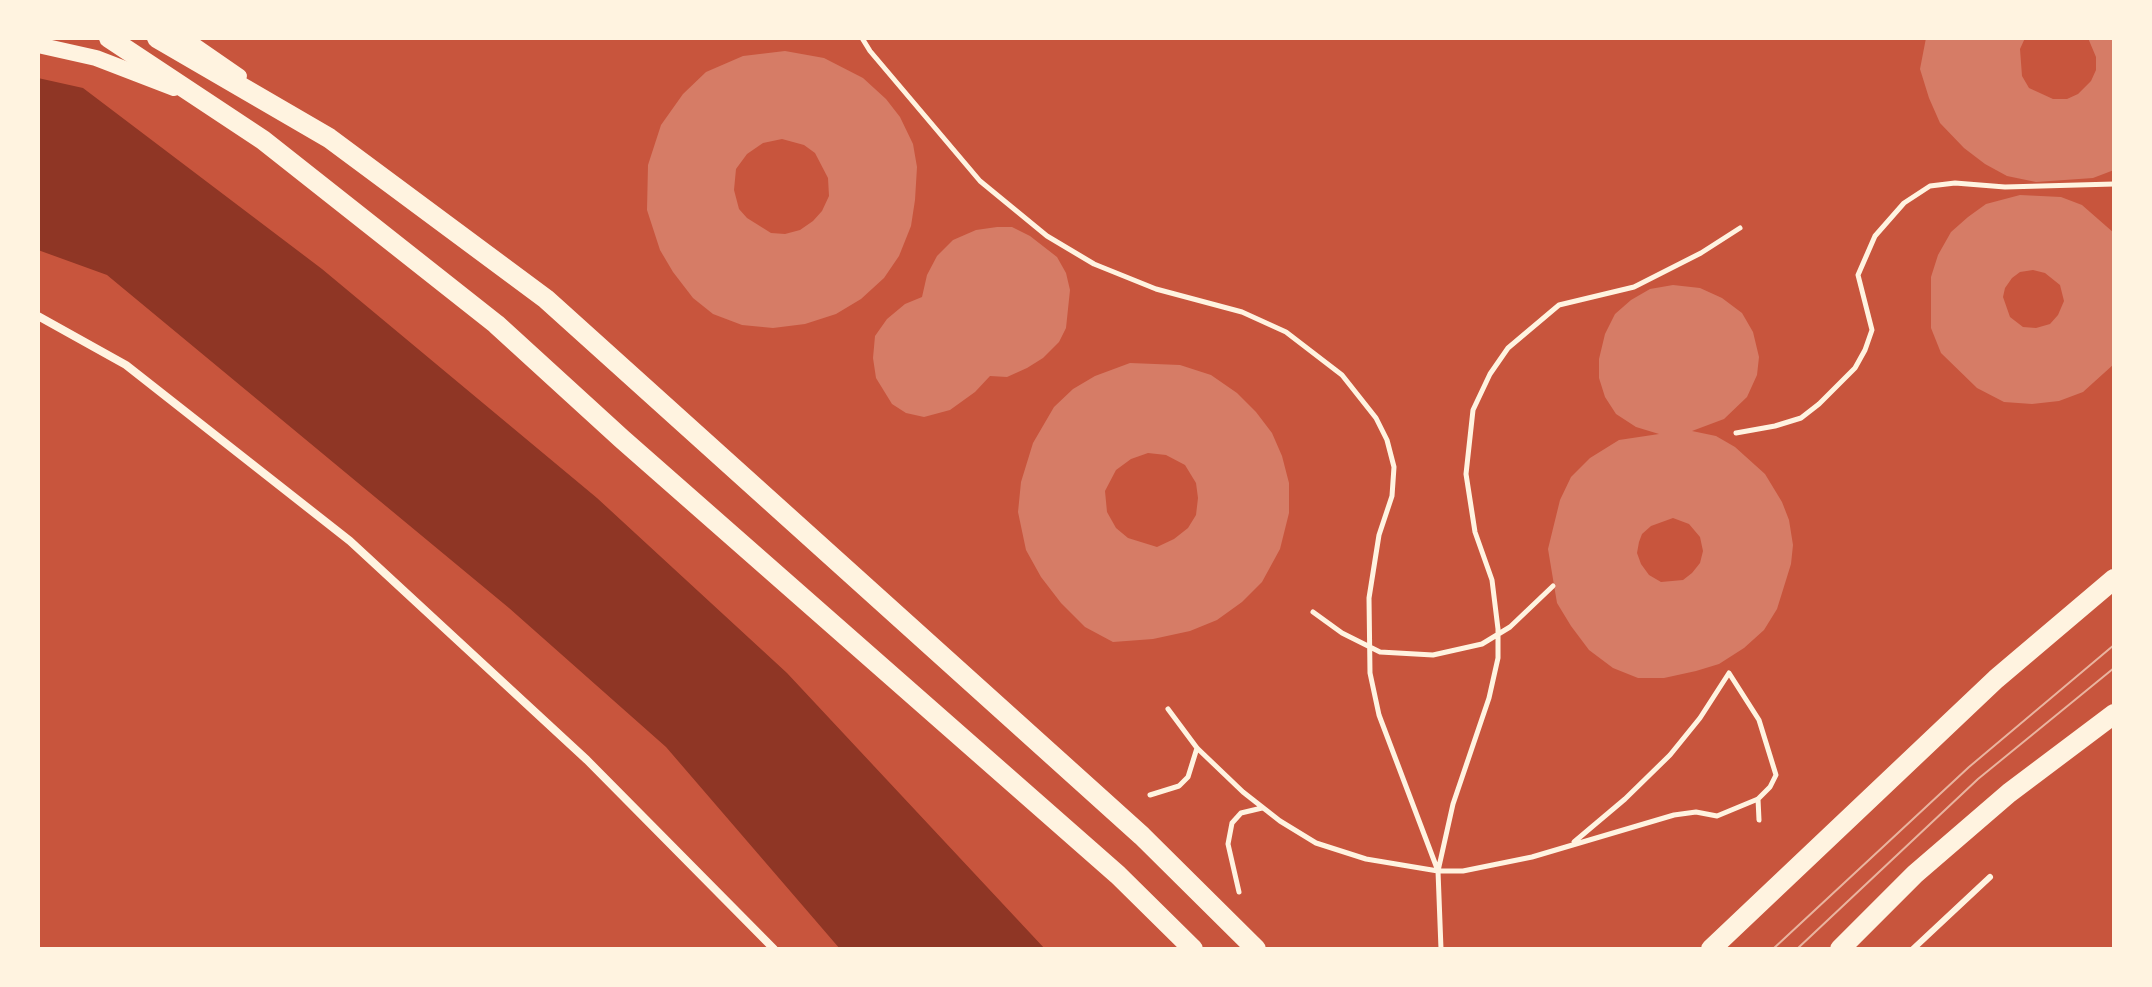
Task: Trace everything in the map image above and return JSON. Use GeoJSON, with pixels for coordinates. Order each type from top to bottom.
{"type":"FeatureCollection","features":[{"type":"Feature","properties":{"kind":"main road"},"geometry":{"type":"LineString","coordinates":[[109,38],[263,140],[496,324],[622,439],[1118,875],[1193,949]]}},
{"type":"Feature","properties":{"kind":"main road"},"geometry":{"type":"LineString","coordinates":[[157,38],[329,138],[546,299],[1142,836],[1256,949]]}},
{"type":"Feature","properties":{"kind":"main road"},"geometry":{"type":"LineString","coordinates":[[38,45],[96,58],[194,95]]}},
{"type":"Feature","properties":{"kind":"main road"},"geometry":{"type":"LineString","coordinates":[[1711,949],[1996,679],[2114,579]]}},
{"type":"Feature","properties":{"kind":"main road"},"geometry":{"type":"LineString","coordinates":[[1840,949],[1915,874],[2009,793],[2114,714]]}},
{"type":"Feature","properties":{"kind":"street"},"geometry":{"type":"LineString","coordinates":[[185,38],[329,138]]}},
{"type":"Feature","properties":{"kind":"street"},"geometry":{"type":"LineString","coordinates":[[38,316],[126,365],[350,541],[587,760],[774,949]]}},
{"type":"Feature","properties":{"kind":"lane"},"geometry":{"type":"LineString","coordinates":[[1913,949],[1990,877]]}},
{"type":"Feature","properties":{"kind":"path"},"geometry":{"type":"LineString","coordinates":[[862,38],[980,181],[1047,236],[1094,264],[1156,289],[1242,312],[1286,332],[1342,375],[1376,418],[1387,440],[1394,467],[1392,496],[1379,535],[1369,598],[1370,673],[1379,715],[1438,871]]}},
{"type":"Feature","properties":{"kind":"path"},"geometry":{"type":"LineString","coordinates":[[1736,433],[1801,418],[1855,368],[1872,330],[1858,275],[1864,255],[1888,219],[1917,194],[1930,186],[1955,183],[2005,187],[2114,184]]}},
{"type":"Feature","properties":{"kind":"path"},"geometry":{"type":"LineString","coordinates":[[1441,949],[1438,871],[1453,804],[1489,698],[1498,658],[1492,580],[1475,532],[1466,474],[1473,410],[1490,374],[1508,348],[1559,305],[1634,287],[1701,253],[1740,228]]}},
{"type":"Feature","properties":{"kind":"path"},"geometry":{"type":"LineString","coordinates":[[1313,612],[1342,633],[1380,652],[1433,655],[1482,644],[1510,627],[1553,586]]}},
{"type":"Feature","properties":{"kind":"path"},"geometry":{"type":"LineString","coordinates":[[1168,709],[1197,748],[1263,808],[1316,843],[1366,859],[1438,871],[1463,871],[1532,857],[1674,815],[1696,812],[1717,816],[1758,799],[1776,775],[1759,720],[1729,673],[1700,718],[1670,755],[1625,799],[1570,845]]}},
{"type":"Feature","properties":{"kind":"path"},"geometry":{"type":"LineString","coordinates":[[1150,795],[1179,786],[1188,777],[1197,748]]}},
{"type":"Feature","properties":{"kind":"path"},"geometry":{"type":"LineString","coordinates":[[1758,799],[1759,820]]}},
{"type":"Feature","properties":{"kind":"path"},"geometry":{"type":"LineString","coordinates":[[1239,892],[1228,844],[1232,823],[1241,813],[1263,808]]}},
{"type":"Feature","properties":{"kind":"shaded area"},"geometry":{"type":"Polygon","coordinates":[[[38,78],[83,88],[322,269],[597,498],[787,673],[1045,949],[840,949],[666,747],[509,608],[107,275],[38,250],[38,78]]]}},
{"type":"Feature","properties":{"kind":"building"},"geometry":{"type":"Polygon","coordinates":[[[1926,38],[2025,38],[2020,49],[2022,76],[2029,88],[2053,99],[2067,99],[2078,94],[2091,81],[2096,70],[2096,57],[2088,38],[2114,38],[2114,170],[2093,178],[2036,182],[2007,176],[1985,164],[1940,123],[1920,69],[1926,38]]]}},
{"type":"Feature","properties":{"kind":"building"},"geometry":{"type":"Polygon","coordinates":[[[785,51],[824,58],[863,78],[900,117],[913,144],[917,167],[915,200],[911,226],[899,256],[884,278],[861,299],[836,314],[805,324],[773,328],[742,325],[713,314],[693,298],[673,272],[660,250],[647,210],[648,165],[661,125],[683,94],[706,72],[743,56],[785,51]],[[782,139],[763,143],[747,154],[736,169],[734,190],[739,209],[771,233],[785,234],[800,230],[822,211],[829,196],[828,178],[815,153],[804,145],[782,139]]]}},
{"type":"Feature","properties":{"kind":"building"},"geometry":{"type":"Polygon","coordinates":[[[2020,195],[2061,197],[2082,205],[2114,233],[2114,364],[2083,392],[2059,401],[2032,404],[2004,402],[1977,388],[1941,353],[1931,328],[1931,277],[1938,255],[1951,232],[1986,204],[2020,195]],[[2033,270],[2020,272],[2005,288],[2003,297],[2010,317],[2023,327],[2036,328],[2050,324],[2064,301],[2060,285],[2045,273],[2033,270]]]}},
{"type":"Feature","properties":{"kind":"building"},"geometry":{"type":"Polygon","coordinates":[[[1012,227],[1030,236],[1057,257],[1066,273],[1070,290],[1066,328],[1059,342],[1043,358],[1007,377],[990,376],[975,392],[950,410],[924,417],[906,413],[892,404],[876,378],[873,358],[875,336],[887,319],[905,304],[922,297],[927,275],[937,256],[953,240],[976,230],[1012,227]]]}},
{"type":"Feature","properties":{"kind":"building"},"geometry":{"type":"Polygon","coordinates":[[[1673,285],[1700,288],[1722,298],[1742,313],[1753,332],[1759,357],[1757,375],[1747,397],[1724,419],[1692,431],[1716,436],[1735,447],[1765,474],[1782,502],[1793,545],[1791,564],[1777,609],[1764,630],[1719,664],[1664,678],[1638,678],[1613,668],[1589,650],[1557,603],[1548,549],[1560,500],[1571,477],[1590,458],[1619,440],[1659,434],[1636,427],[1616,414],[1605,397],[1599,378],[1599,359],[1605,334],[1615,314],[1650,289],[1673,285]],[[1673,518],[1651,526],[1642,534],[1637,553],[1649,575],[1661,582],[1683,580],[1700,563],[1703,551],[1700,537],[1689,524],[1673,518]]]}},
{"type":"Feature","properties":{"kind":"building"},"geometry":{"type":"Polygon","coordinates":[[[1130,363],[1180,365],[1211,375],[1237,393],[1272,433],[1289,483],[1289,513],[1280,549],[1262,582],[1217,620],[1190,631],[1153,639],[1113,642],[1085,627],[1061,603],[1026,550],[1018,512],[1021,482],[1033,443],[1054,407],[1073,389],[1095,376],[1130,363]],[[1148,453],[1131,459],[1116,470],[1105,491],[1107,512],[1116,528],[1128,538],[1157,547],[1188,528],[1196,515],[1198,498],[1196,483],[1185,465],[1166,455],[1148,453]]]}},
{"type":"Feature","properties":{"kind":"tram line"},"geometry":{"type":"LineString","coordinates":[[1773,949],[1969,767],[2114,645]]}},
{"type":"Feature","properties":{"kind":"tram line"},"geometry":{"type":"LineString","coordinates":[[1797,949],[1978,779],[2114,668]]}}]}
